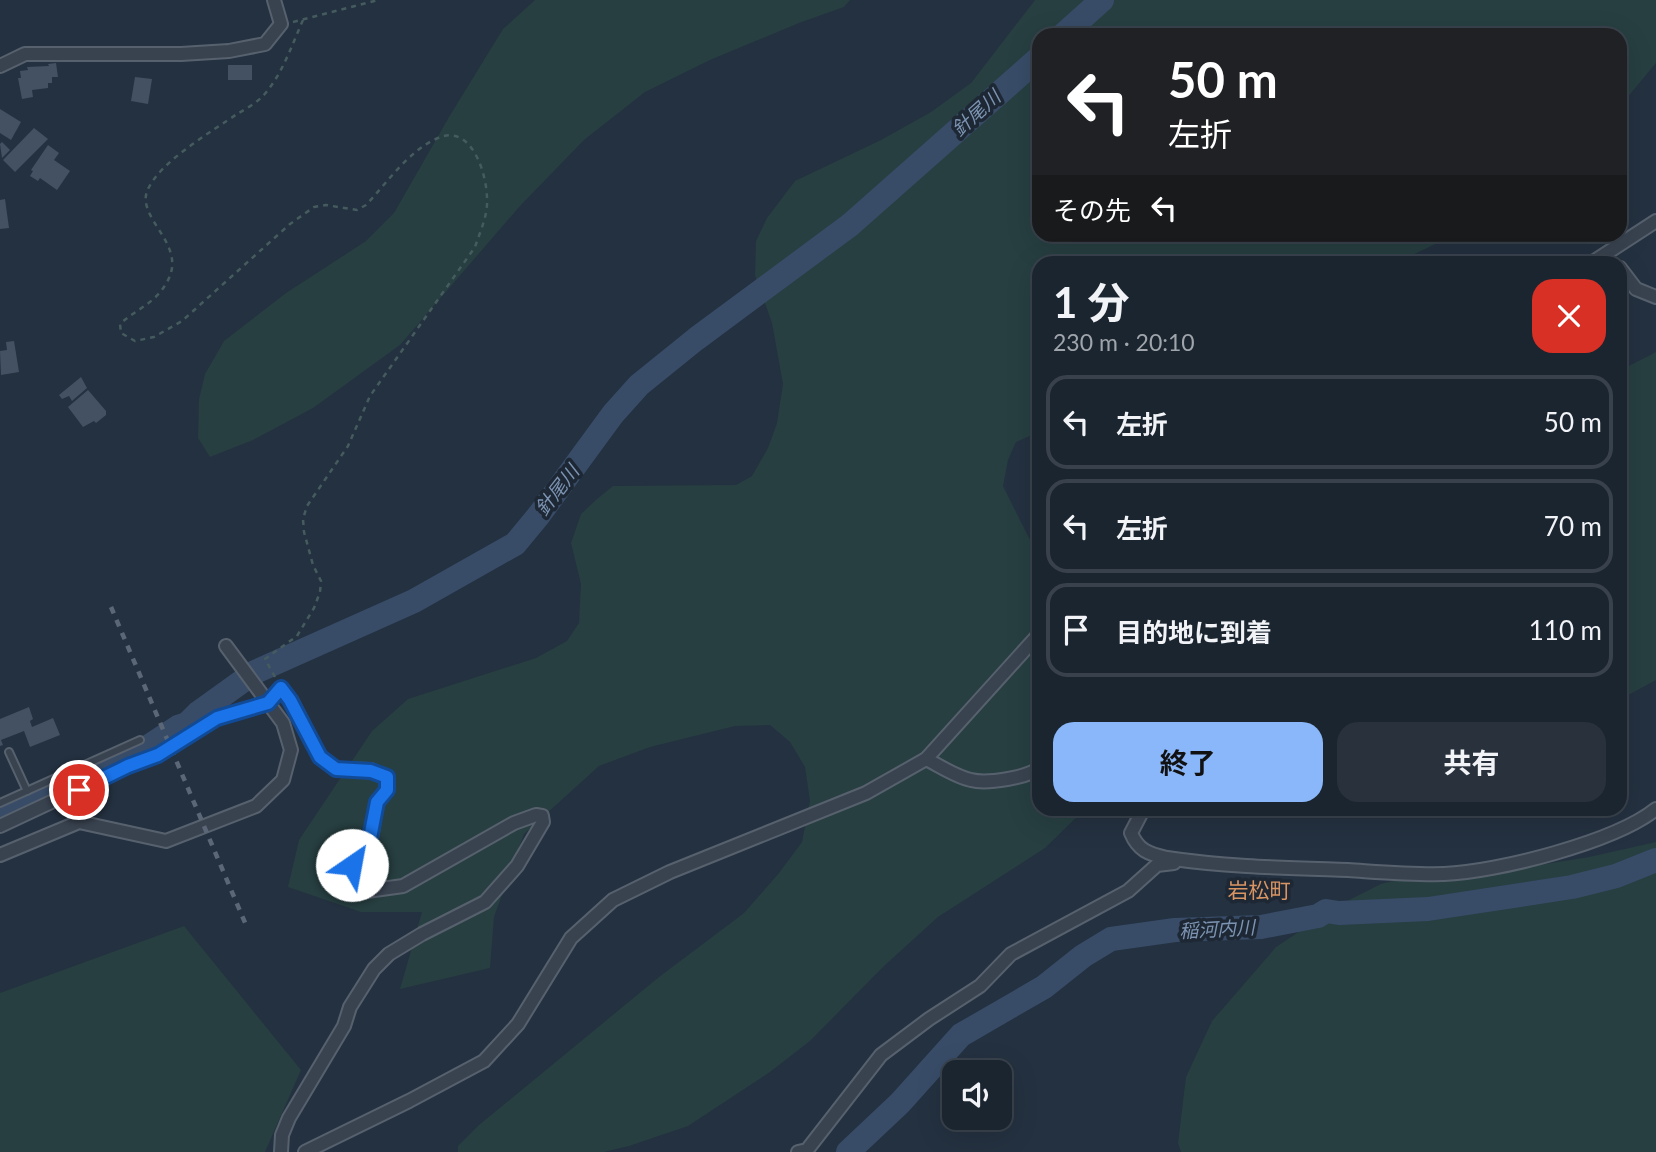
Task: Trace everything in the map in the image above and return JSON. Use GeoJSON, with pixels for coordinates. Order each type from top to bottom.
{"type":"FeatureCollection","features":[{"type":"Feature","properties":{"kind":"street"},"geometry":{"type":"LineString","coordinates":[[0,66],[25,54],[181,54],[229,51],[265,44],[281,24],[274,0]]}},
{"type":"Feature","properties":{"kind":"street"},"geometry":{"type":"LineString","coordinates":[[1615,256],[1656,221]]}},
{"type":"Feature","properties":{"kind":"street"},"geometry":{"type":"LineString","coordinates":[[1627,277],[1636,289],[1656,297]]}},
{"type":"Feature","properties":{"kind":"street"},"geometry":{"type":"LineString","coordinates":[[305,1152],[485,1061],[518,1024],[572,938],[613,900],[670,872],[866,793],[926,759],[1032,642]]}},
{"type":"Feature","properties":{"kind":"street"},"geometry":{"type":"LineString","coordinates":[[0,855],[79,822],[166,841],[256,806],[283,780],[291,750],[283,723],[226,646]]}},
{"type":"Feature","properties":{"kind":"street"},"geometry":{"type":"LineString","coordinates":[[0,826],[128,766],[158,755],[217,718],[266,700],[281,688],[320,757],[336,769],[371,771],[387,777],[387,790],[377,802],[370,838],[347,875],[351,884],[367,891],[402,886],[514,823],[536,815],[542,816],[543,822],[517,866],[485,902],[422,934],[389,954],[374,969],[350,1007],[344,1026],[289,1118],[282,1135],[281,1152]]}},
{"type":"Feature","properties":{"kind":"street"},"geometry":{"type":"LineString","coordinates":[[926,759],[972,781],[1032,774]]}},
{"type":"Feature","properties":{"kind":"street"},"geometry":{"type":"LineString","coordinates":[[1140,816],[1131,833],[1137,846],[1149,854],[1184,861],[1445,874],[1501,865],[1585,844],[1626,828],[1656,809]]}},
{"type":"Feature","properties":{"kind":"street"},"geometry":{"type":"LineString","coordinates":[[798,1152],[807,1150],[881,1055],[980,986],[1011,954],[1128,891],[1157,865],[1184,861]]}},
{"type":"Feature","properties":{"kind":"lane"},"geometry":{"type":"LineString","coordinates":[[0,803],[140,740]]}},
{"type":"Feature","properties":{"kind":"lane"},"geometry":{"type":"LineString","coordinates":[[9,752],[27,791]]}},
{"type":"Feature","properties":{"kind":"path"},"geometry":{"type":"LineString","coordinates":[[276,678],[265,659],[297,636],[320,593],[321,580],[313,565],[304,531],[303,519],[307,506],[348,446],[356,424],[376,387],[475,247],[484,222],[487,200],[476,152],[466,142],[452,135],[438,138],[415,153],[366,205],[357,210],[326,205],[314,207],[290,224],[182,321],[154,337],[135,341],[121,333],[120,324],[128,316],[151,303],[167,282],[174,265],[171,248],[150,213],[145,197],[148,187],[167,165],[261,98],[274,81],[303,20],[378,0]]}},
{"type":"Feature","properties":{"kind":"green space"},"geometry":{"type":"Polygon","coordinates":[[[535,0],[850,0],[844,7],[710,60],[645,92],[584,140],[520,206],[400,345],[313,408],[253,440],[210,457],[198,438],[199,399],[205,374],[224,341],[286,293],[366,241],[394,213],[503,29],[535,0]]]}},
{"type":"Feature","properties":{"kind":"green space"},"geometry":{"type":"Polygon","coordinates":[[[1035,0],[1656,0],[1656,63],[1627,98],[1627,28],[1032,28],[1032,242],[1439,242],[1410,256],[1032,256],[1032,435],[1016,442],[1008,460],[1003,486],[1032,544],[1032,816],[1078,816],[1045,848],[938,917],[883,967],[810,1041],[770,1072],[688,1126],[604,1152],[458,1152],[458,1146],[479,1125],[659,977],[744,913],[802,842],[810,801],[805,767],[790,742],[770,725],[735,726],[650,747],[599,766],[524,834],[494,917],[490,968],[400,989],[422,912],[361,912],[288,887],[299,840],[372,731],[408,699],[536,658],[567,641],[579,623],[581,584],[571,543],[581,514],[613,486],[736,485],[752,476],[768,448],[777,423],[783,384],[772,323],[755,275],[756,241],[767,218],[795,181],[881,140],[931,112],[971,83],[1035,0]]]}},
{"type":"Feature","properties":{"kind":"green space"},"geometry":{"type":"Polygon","coordinates":[[[1656,352],[1656,680],[1627,696],[1627,367],[1656,352]]]}},
{"type":"Feature","properties":{"kind":"green space"},"geometry":{"type":"Polygon","coordinates":[[[1656,842],[1656,1152],[1181,1152],[1178,1143],[1186,1077],[1212,1021],[1276,947],[1339,905],[1381,884],[1451,866],[1521,868],[1656,842]]]}},
{"type":"Feature","properties":{"kind":"green space"},"geometry":{"type":"Polygon","coordinates":[[[184,926],[301,1070],[265,1152],[0,1152],[0,993],[184,926]]]}},
{"type":"Feature","properties":{"kind":"building"},"geometry":{"type":"Polygon","coordinates":[[[56,63],[58,77],[52,77],[48,88],[32,90],[33,97],[22,99],[18,78],[21,78],[20,71],[28,70],[27,67],[56,63]]]}},
{"type":"Feature","properties":{"kind":"building"},"geometry":{"type":"Polygon","coordinates":[[[228,65],[252,65],[252,80],[228,80],[228,65]]]}},
{"type":"Feature","properties":{"kind":"building"},"geometry":{"type":"Polygon","coordinates":[[[135,77],[152,79],[148,104],[131,101],[135,77]]]}},
{"type":"Feature","properties":{"kind":"building"},"geometry":{"type":"Polygon","coordinates":[[[0,109],[21,122],[11,140],[0,133],[0,109]]]}},
{"type":"Feature","properties":{"kind":"building"},"geometry":{"type":"Polygon","coordinates":[[[34,128],[48,139],[15,172],[3,160],[34,128]]]}},
{"type":"Feature","properties":{"kind":"building"},"geometry":{"type":"Polygon","coordinates":[[[2,142],[10,150],[2,158],[0,144],[2,142]]]}},
{"type":"Feature","properties":{"kind":"building"},"geometry":{"type":"Polygon","coordinates":[[[48,145],[59,153],[54,160],[70,171],[57,190],[40,178],[38,181],[30,176],[33,171],[31,170],[48,145]]]}},
{"type":"Feature","properties":{"kind":"building"},"geometry":{"type":"Polygon","coordinates":[[[5,199],[9,228],[0,229],[0,200],[5,199]]]}},
{"type":"Feature","properties":{"kind":"building"},"geometry":{"type":"Polygon","coordinates":[[[14,341],[19,372],[1,375],[0,351],[7,350],[6,342],[14,341]]]}},
{"type":"Feature","properties":{"kind":"building"},"geometry":{"type":"Polygon","coordinates":[[[81,377],[87,388],[72,401],[69,396],[62,399],[59,395],[81,377]]]}},
{"type":"Feature","properties":{"kind":"building"},"geometry":{"type":"Polygon","coordinates":[[[88,390],[106,411],[106,415],[96,423],[94,421],[83,427],[68,407],[88,390]]]}},
{"type":"Feature","properties":{"kind":"building"},"geometry":{"type":"Polygon","coordinates":[[[29,707],[33,719],[30,721],[32,727],[53,718],[60,735],[30,747],[24,731],[1,740],[3,745],[0,746],[0,719],[29,707]]]}},
{"type":"Feature","properties":{"kind":"waterway","name":"針尾川"},"geometry":{"type":"LineString","coordinates":[[1071,28],[1102,0]]}},
{"type":"Feature","properties":{"kind":"waterway","name":"針尾川"},"geometry":{"type":"LineString","coordinates":[[0,814],[80,782],[134,756],[187,724],[255,672],[414,601],[515,544],[613,414],[639,385],[696,339],[850,225],[1032,64]]}},
{"type":"Feature","properties":{"kind":"waterway","name":"稲河内川"},"geometry":{"type":"LineString","coordinates":[[848,1152],[900,1103],[961,1035],[1044,987],[1083,956],[1111,939],[1175,930],[1261,927],[1318,916],[1326,911],[1339,913],[1428,909],[1572,887],[1616,876],[1656,860]]}},
{"type":"Feature","properties":{"kind":"railway"},"geometry":{"type":"LineString","coordinates":[[111,607],[246,925]]}},
{"type":"Feature","properties":{"kind":"district","name":"岩松町"},"geometry":{"type":"Point","coordinates":[1259,891]}},
{"type":"Feature","properties":{"kind":"route"},"geometry":{"type":"LineString","coordinates":[[79,790],[158,755],[217,718],[268,703],[281,688],[320,757],[336,769],[371,771],[387,777],[387,790],[377,802],[370,838],[352,865]]}}]}
